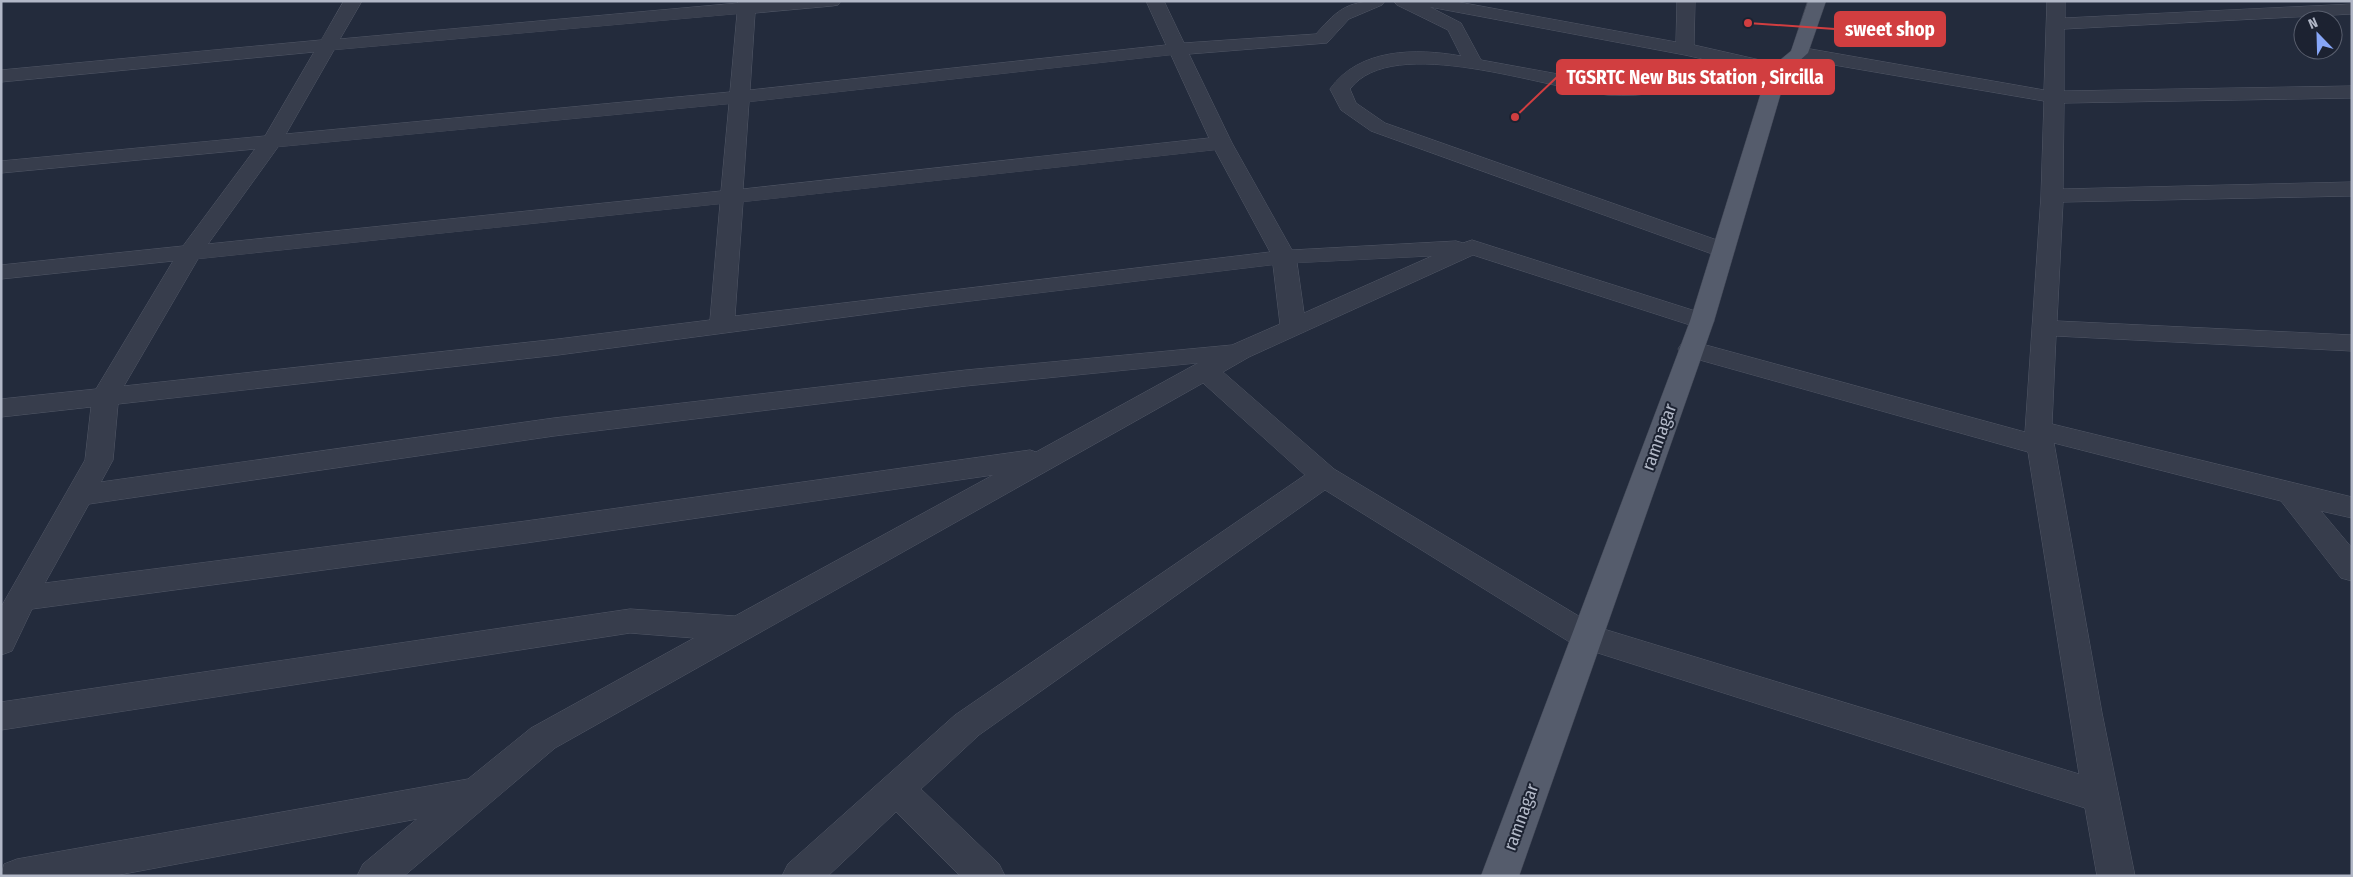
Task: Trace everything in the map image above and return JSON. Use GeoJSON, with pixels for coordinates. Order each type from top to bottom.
{"type":"FeatureCollection","features":[{"type":"Feature","properties":{"kind":"main road","name":"ramnagar"},"geometry":{"type":"LineString","coordinates":[[1500,876],[1702,321],[1723,250],[1783,70],[1818,1]]}},
{"type":"Feature","properties":{"kind":"street"},"geometry":{"type":"LineString","coordinates":[[1,642],[21,598],[99,460],[105,396],[190,253],[271,143],[353,1]]}},
{"type":"Feature","properties":{"kind":"street"},"geometry":{"type":"LineString","coordinates":[[1,76],[747,5],[832,1]]}},
{"type":"Feature","properties":{"kind":"street"},"geometry":{"type":"LineString","coordinates":[[1155,1],[1222,143],[1284,257],[1293,327]]}},
{"type":"Feature","properties":{"kind":"street"},"geometry":{"type":"LineString","coordinates":[[1,167],[271,143],[740,97],[1177,49],[1321,39],[1343,15],[1376,1]]}},
{"type":"Feature","properties":{"kind":"street"},"geometry":{"type":"LineString","coordinates":[[1403,1],[1455,27],[1474,64]]}},
{"type":"Feature","properties":{"kind":"street"},"geometry":{"type":"LineString","coordinates":[[1423,1],[1685,49],[1783,70],[2053,97],[2352,92]]}},
{"type":"Feature","properties":{"kind":"street"},"geometry":{"type":"LineString","coordinates":[[1685,49],[1686,1]]}},
{"type":"Feature","properties":{"kind":"street"},"geometry":{"type":"LineString","coordinates":[[2056,1],[2052,196],[2039,438],[2116,876]]}},
{"type":"Feature","properties":{"kind":"street"},"geometry":{"type":"LineString","coordinates":[[722,326],[747,5]]}},
{"type":"Feature","properties":{"kind":"street"},"geometry":{"type":"LineString","coordinates":[[2055,24],[2352,9]]}},
{"type":"Feature","properties":{"kind":"street"},"geometry":{"type":"LineString","coordinates":[[1723,250],[1455,152],[1378,127],[1348,106],[1340,89],[1347,78],[1360,68],[1379,62],[1435,58],[1608,89],[1638,90],[1713,80],[1738,80],[1783,70]]}},
{"type":"Feature","properties":{"kind":"street"},"geometry":{"type":"LineString","coordinates":[[1,272],[1222,143]]}},
{"type":"Feature","properties":{"kind":"street"},"geometry":{"type":"LineString","coordinates":[[2052,196],[2352,189]]}},
{"type":"Feature","properties":{"kind":"street"},"geometry":{"type":"LineString","coordinates":[[376,876],[543,738],[1240,351],[1472,247]]}},
{"type":"Feature","properties":{"kind":"street"},"geometry":{"type":"LineString","coordinates":[[1,408],[558,347],[1284,257],[1472,247],[1702,321]]}},
{"type":"Feature","properties":{"kind":"street"},"geometry":{"type":"LineString","coordinates":[[2044,328],[2352,343]]}},
{"type":"Feature","properties":{"kind":"street"},"geometry":{"type":"LineString","coordinates":[[1691,349],[2039,438],[2290,492],[2352,508]]}},
{"type":"Feature","properties":{"kind":"street"},"geometry":{"type":"LineString","coordinates":[[79,495],[554,427],[966,378],[1240,351]]}},
{"type":"Feature","properties":{"kind":"street"},"geometry":{"type":"LineString","coordinates":[[1205,370],[1324,476],[1587,637],[2101,797]]}},
{"type":"Feature","properties":{"kind":"street"},"geometry":{"type":"LineString","coordinates":[[21,598],[516,533],[1045,458]]}},
{"type":"Feature","properties":{"kind":"street"},"geometry":{"type":"LineString","coordinates":[[801,876],[967,725],[1324,476]]}},
{"type":"Feature","properties":{"kind":"street"},"geometry":{"type":"LineString","coordinates":[[2290,492],[2352,570]]}},
{"type":"Feature","properties":{"kind":"street"},"geometry":{"type":"LineString","coordinates":[[1,716],[630,621],[738,629]]}},
{"type":"Feature","properties":{"kind":"street"},"geometry":{"type":"LineString","coordinates":[[896,789],[986,876]]}},
{"type":"Feature","properties":{"kind":"street"},"geometry":{"type":"LineString","coordinates":[[17,876],[477,793]]}},
{"type":"Feature","properties":{"kind":"place","name":"sweet shop"},"geometry":{"type":"Point","coordinates":[1748,23]}},
{"type":"Feature","properties":{"kind":"place","name":"TGSRTC New Bus Station , Sircilla"},"geometry":{"type":"Point","coordinates":[1515,117]}}]}
